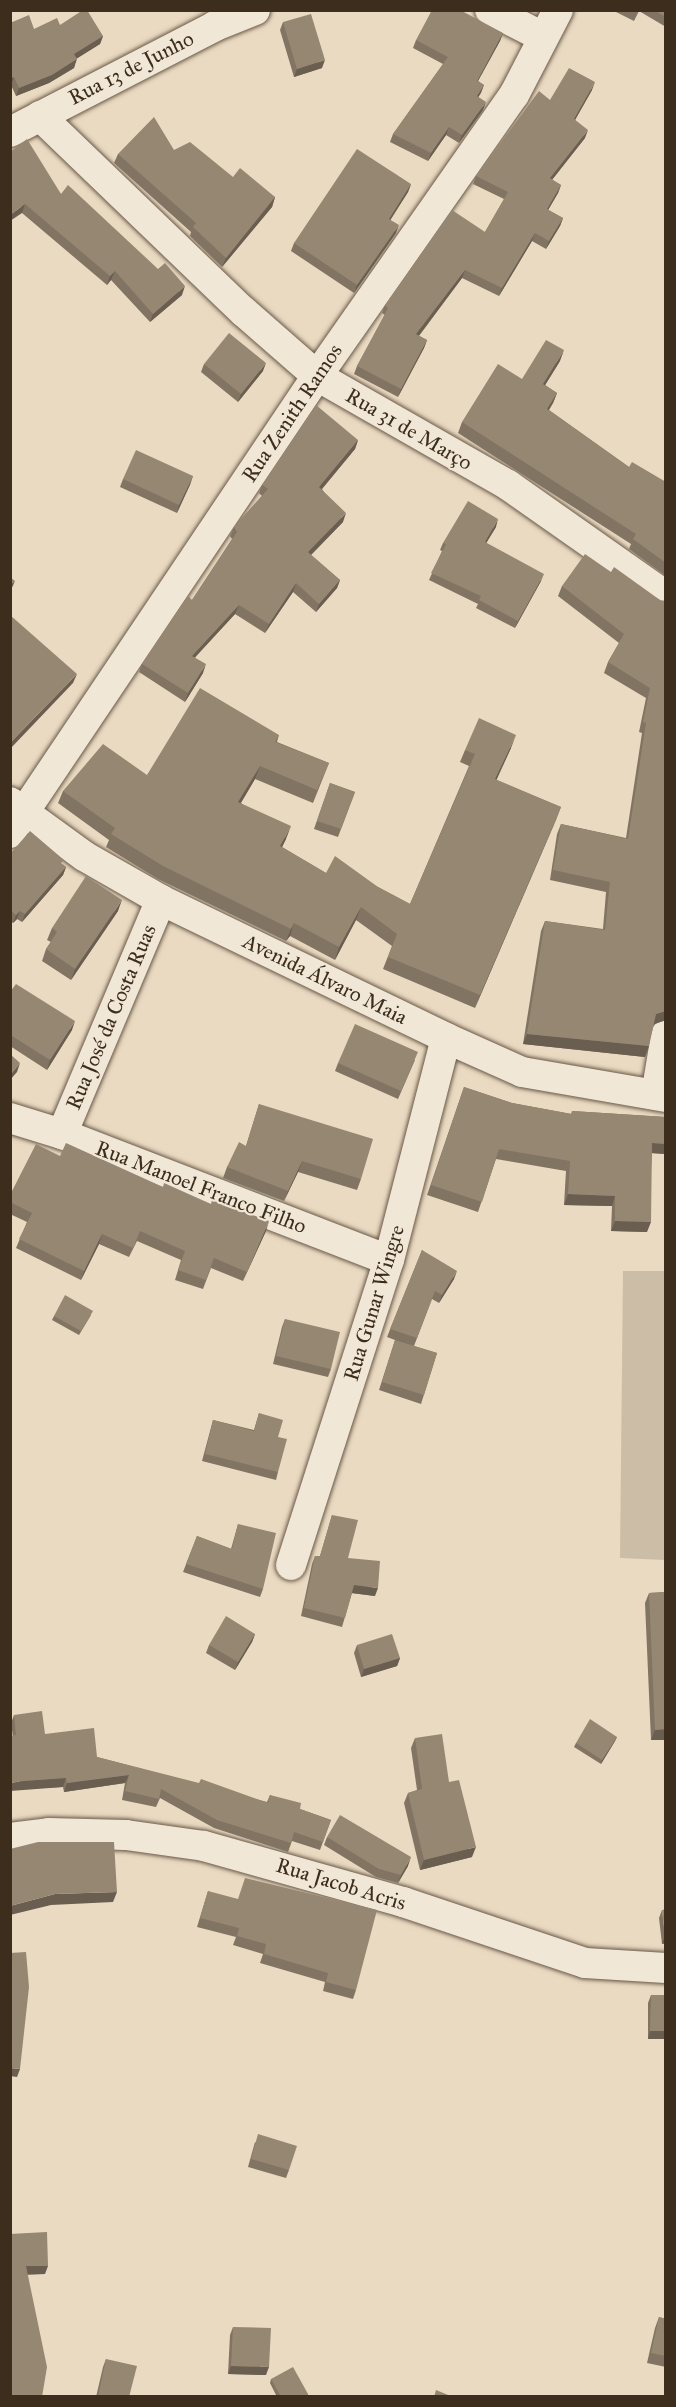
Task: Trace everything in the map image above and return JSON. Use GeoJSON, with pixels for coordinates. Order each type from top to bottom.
{"type":"FeatureCollection","features":[{"type":"Feature","properties":{"kind":"street","name":"Rua 13 de Junho"},"geometry":{"type":"LineString","coordinates":[[10,132],[215,26],[255,10]]}},
{"type":"Feature","properties":{"kind":"street"},"geometry":{"type":"LineString","coordinates":[[490,10],[543,38]]}},
{"type":"Feature","properties":{"kind":"street","name":"Rua Zenith Ramos"},"geometry":{"type":"LineString","coordinates":[[14,816],[514,95],[558,10]]}},
{"type":"Feature","properties":{"kind":"street","name":"Rua 31 de Março"},"geometry":{"type":"LineString","coordinates":[[40,116],[244,312],[317,376],[508,485],[666,596]]}},
{"type":"Feature","properties":{"kind":"street","name":"Avenida Álvaro Maia"},"geometry":{"type":"LineString","coordinates":[[14,816],[161,900],[446,1038],[522,1072],[661,1096]]}},
{"type":"Feature","properties":{"kind":"street","name":"Rua José da Costa Ruas"},"geometry":{"type":"LineString","coordinates":[[62,1134],[161,900]]}},
{"type":"Feature","properties":{"kind":"street"},"geometry":{"type":"LineString","coordinates":[[661,1096],[666,1035]]}},
{"type":"Feature","properties":{"kind":"street","name":"Rua Gunar Wingre"},"geometry":{"type":"LineString","coordinates":[[291,1566],[389,1260],[446,1038]]}},
{"type":"Feature","properties":{"kind":"street","name":"Rua Manoel Franco Filho"},"geometry":{"type":"LineString","coordinates":[[10,1118],[62,1134],[389,1260]]}},
{"type":"Feature","properties":{"kind":"street","name":"Rua Jacob Acris"},"geometry":{"type":"LineString","coordinates":[[10,1838],[49,1833],[126,1835],[204,1845],[403,1902],[585,1963],[666,1968]]}},
{"type":"Feature","properties":{"kind":"shaded area"},"geometry":{"type":"Polygon","coordinates":[[[623,1271],[665,1271],[665,1560],[620,1558],[623,1271]]]}},
{"type":"Feature","properties":{"kind":"building"},"geometry":{"type":"Polygon","coordinates":[[[83,10],[87,10],[103,36],[74,54],[77,59],[52,75],[19,88],[14,77],[10,79],[10,23],[29,15],[34,29],[57,18],[60,25],[83,10]]]}},
{"type":"Feature","properties":{"kind":"building"},"geometry":{"type":"Polygon","coordinates":[[[432,10],[460,10],[503,33],[477,81],[484,85],[477,96],[486,102],[462,135],[449,127],[431,153],[393,134],[448,57],[416,40],[432,10]]]}},
{"type":"Feature","properties":{"kind":"building"},"geometry":{"type":"Polygon","coordinates":[[[654,10],[666,10],[666,17],[654,10]]]}},
{"type":"Feature","properties":{"kind":"building"},"geometry":{"type":"Polygon","coordinates":[[[311,14],[325,60],[297,69],[283,22],[311,14]]]}},
{"type":"Feature","properties":{"kind":"building"},"geometry":{"type":"Polygon","coordinates":[[[569,68],[595,82],[574,119],[588,130],[550,178],[561,185],[547,209],[563,218],[549,241],[535,233],[502,288],[465,270],[416,334],[427,340],[401,389],[357,366],[388,308],[385,305],[452,210],[485,232],[508,192],[476,176],[539,91],[550,100],[569,68]]]}},
{"type":"Feature","properties":{"kind":"building"},"geometry":{"type":"Polygon","coordinates":[[[154,117],[174,150],[190,142],[233,177],[240,168],[275,197],[226,258],[193,227],[196,223],[118,154],[154,117]]]}},
{"type":"Feature","properties":{"kind":"building"},"geometry":{"type":"Polygon","coordinates":[[[27,139],[61,194],[68,185],[158,269],[165,263],[185,286],[153,314],[115,271],[110,276],[25,204],[10,215],[10,152],[27,139]]]}},
{"type":"Feature","properties":{"kind":"building"},"geometry":{"type":"Polygon","coordinates":[[[357,149],[411,184],[389,219],[399,225],[357,285],[294,243],[357,149]]]}},
{"type":"Feature","properties":{"kind":"building"},"geometry":{"type":"Polygon","coordinates":[[[229,333],[266,363],[241,394],[204,364],[229,333]]]}},
{"type":"Feature","properties":{"kind":"building"},"geometry":{"type":"Polygon","coordinates":[[[546,340],[564,350],[543,384],[557,393],[547,409],[629,467],[632,462],[666,482],[666,563],[633,539],[636,534],[462,422],[498,364],[522,379],[546,340]]]}},
{"type":"Feature","properties":{"kind":"building"},"geometry":{"type":"Polygon","coordinates":[[[316,405],[358,440],[319,487],[346,513],[308,552],[340,580],[319,604],[296,583],[269,624],[239,605],[192,656],[206,664],[188,693],[142,664],[188,596],[192,600],[237,532],[234,527],[268,489],[262,485],[316,405]]]}},
{"type":"Feature","properties":{"kind":"building"},"geometry":{"type":"Polygon","coordinates":[[[136,450],[193,476],[179,505],[123,479],[136,450]]]}},
{"type":"Feature","properties":{"kind":"building"},"geometry":{"type":"Polygon","coordinates":[[[468,501],[498,519],[485,542],[544,574],[518,621],[479,600],[481,596],[431,573],[446,544],[443,543],[468,501]]]}},
{"type":"Feature","properties":{"kind":"building"},"geometry":{"type":"Polygon","coordinates":[[[585,554],[611,572],[614,567],[660,600],[666,601],[666,1011],[656,1014],[649,1046],[527,1034],[545,921],[605,930],[610,882],[553,870],[561,824],[628,839],[646,723],[643,722],[650,688],[608,662],[624,634],[562,586],[585,554]]]}},
{"type":"Feature","properties":{"kind":"building"},"geometry":{"type":"Polygon","coordinates":[[[10,615],[77,674],[10,743],[10,615]]]}},
{"type":"Feature","properties":{"kind":"building"},"geometry":{"type":"Polygon","coordinates":[[[200,688],[279,735],[275,742],[329,763],[317,790],[260,766],[238,802],[291,826],[280,846],[326,873],[335,856],[378,887],[410,904],[475,754],[465,750],[479,718],[516,735],[495,779],[561,807],[480,995],[388,957],[397,934],[361,907],[339,947],[294,923],[291,929],[163,866],[111,834],[115,828],[63,791],[103,744],[147,775],[200,688]]]}},
{"type":"Feature","properties":{"kind":"building"},"geometry":{"type":"Polygon","coordinates":[[[330,783],[355,792],[341,829],[317,821],[330,783]]]}},
{"type":"Feature","properties":{"kind":"building"},"geometry":{"type":"Polygon","coordinates":[[[30,831],[64,860],[61,863],[66,867],[25,914],[20,911],[16,915],[10,910],[10,854],[30,831]]]}},
{"type":"Feature","properties":{"kind":"building"},"geometry":{"type":"Polygon","coordinates":[[[86,876],[122,900],[75,969],[46,949],[57,932],[52,928],[86,876]]]}},
{"type":"Feature","properties":{"kind":"building"},"geometry":{"type":"Polygon","coordinates":[[[16,984],[75,1021],[50,1060],[12,1036],[10,1038],[10,992],[16,984]]]}},
{"type":"Feature","properties":{"kind":"building"},"geometry":{"type":"Polygon","coordinates":[[[355,1024],[418,1052],[401,1091],[338,1063],[355,1024]]]}},
{"type":"Feature","properties":{"kind":"building"},"geometry":{"type":"Polygon","coordinates":[[[10,1054],[20,1063],[11,1074],[10,1073],[10,1054]]]}},
{"type":"Feature","properties":{"kind":"building"},"geometry":{"type":"Polygon","coordinates":[[[464,1087],[512,1103],[572,1114],[572,1111],[666,1117],[666,1144],[652,1143],[651,1222],[615,1221],[615,1196],[568,1194],[570,1161],[499,1149],[482,1202],[431,1185],[464,1087]]]}},
{"type":"Feature","properties":{"kind":"building"},"geometry":{"type":"Polygon","coordinates":[[[259,1104],[373,1139],[361,1179],[302,1161],[288,1191],[227,1167],[239,1142],[246,1146],[259,1104]]]}},
{"type":"Feature","properties":{"kind":"building"},"geometry":{"type":"Polygon","coordinates":[[[66,1143],[163,1187],[164,1183],[211,1204],[212,1200],[269,1221],[247,1272],[214,1258],[206,1280],[178,1270],[185,1251],[140,1231],[133,1248],[102,1234],[84,1271],[19,1239],[32,1213],[10,1202],[10,1195],[36,1144],[60,1156],[66,1143]]]}},
{"type":"Feature","properties":{"kind":"building"},"geometry":{"type":"Polygon","coordinates":[[[422,1250],[457,1271],[442,1295],[435,1291],[417,1338],[390,1329],[422,1250]]]}},
{"type":"Feature","properties":{"kind":"building"},"geometry":{"type":"Polygon","coordinates":[[[65,1295],[93,1311],[81,1331],[54,1316],[65,1295]]]}},
{"type":"Feature","properties":{"kind":"building"},"geometry":{"type":"Polygon","coordinates":[[[285,1319],[340,1332],[331,1369],[276,1356],[285,1319]]]}},
{"type":"Feature","properties":{"kind":"building"},"geometry":{"type":"Polygon","coordinates":[[[395,1340],[437,1353],[424,1395],[382,1382],[395,1340]]]}},
{"type":"Feature","properties":{"kind":"building"},"geometry":{"type":"Polygon","coordinates":[[[259,1413],[283,1420],[278,1437],[287,1439],[278,1472],[205,1454],[213,1420],[254,1431],[259,1413]]]}},
{"type":"Feature","properties":{"kind":"building"},"geometry":{"type":"Polygon","coordinates":[[[332,1515],[358,1520],[348,1558],[380,1561],[378,1588],[354,1585],[345,1618],[304,1608],[315,1556],[320,1556],[332,1515]]]}},
{"type":"Feature","properties":{"kind":"building"},"geometry":{"type":"Polygon","coordinates":[[[238,1524],[276,1533],[263,1589],[186,1564],[197,1536],[232,1549],[238,1524]]]}},
{"type":"Feature","properties":{"kind":"building"},"geometry":{"type":"Polygon","coordinates":[[[666,1592],[666,1729],[655,1730],[649,1593],[666,1592]]]}},
{"type":"Feature","properties":{"kind":"building"},"geometry":{"type":"Polygon","coordinates":[[[226,1616],[255,1634],[238,1662],[209,1645],[226,1616]]]}},
{"type":"Feature","properties":{"kind":"building"},"geometry":{"type":"Polygon","coordinates":[[[392,1634],[400,1658],[364,1669],[357,1645],[392,1634]]]}},
{"type":"Feature","properties":{"kind":"building"},"geometry":{"type":"Polygon","coordinates":[[[42,1711],[45,1734],[94,1728],[97,1757],[199,1783],[201,1779],[268,1803],[270,1795],[301,1803],[300,1809],[331,1820],[323,1842],[294,1832],[291,1843],[217,1820],[161,1789],[159,1799],[125,1791],[129,1775],[67,1783],[66,1778],[10,1783],[10,1736],[16,1735],[14,1715],[42,1711]]]}},
{"type":"Feature","properties":{"kind":"building"},"geometry":{"type":"Polygon","coordinates":[[[590,1719],[617,1737],[602,1760],[576,1743],[590,1719]]]}},
{"type":"Feature","properties":{"kind":"building"},"geometry":{"type":"Polygon","coordinates":[[[442,1734],[449,1782],[459,1780],[476,1847],[424,1860],[408,1793],[422,1789],[415,1738],[442,1734]]]}},
{"type":"Feature","properties":{"kind":"building"},"geometry":{"type":"Polygon","coordinates":[[[340,1815],[411,1857],[401,1875],[379,1869],[327,1837],[340,1815]]]}},
{"type":"Feature","properties":{"kind":"building"},"geometry":{"type":"Polygon","coordinates":[[[38,1842],[114,1842],[117,1892],[55,1894],[10,1906],[10,1863],[12,1862],[10,1849],[38,1842]]]}},
{"type":"Feature","properties":{"kind":"building"},"geometry":{"type":"Polygon","coordinates":[[[245,1878],[377,1910],[356,1990],[326,1982],[328,1973],[264,1954],[266,1944],[237,1936],[239,1928],[200,1918],[208,1891],[238,1899],[245,1878]]]}},
{"type":"Feature","properties":{"kind":"building"},"geometry":{"type":"Polygon","coordinates":[[[666,1909],[666,1936],[665,1936],[662,1910],[666,1909]]]}},
{"type":"Feature","properties":{"kind":"building"},"geometry":{"type":"Polygon","coordinates":[[[26,1952],[29,1987],[20,2069],[10,2068],[10,1953],[26,1952]]]}},
{"type":"Feature","properties":{"kind":"building"},"geometry":{"type":"Polygon","coordinates":[[[651,1995],[666,1995],[666,2031],[650,2031],[651,1995]]]}},
{"type":"Feature","properties":{"kind":"building"},"geometry":{"type":"Polygon","coordinates":[[[258,2134],[297,2146],[289,2170],[251,2159],[258,2134]]]}},
{"type":"Feature","properties":{"kind":"building"},"geometry":{"type":"Polygon","coordinates":[[[47,2232],[48,2266],[26,2266],[47,2367],[42,2397],[10,2397],[10,2234],[47,2232]]]}},
{"type":"Feature","properties":{"kind":"building"},"geometry":{"type":"Polygon","coordinates":[[[659,2317],[666,2319],[666,2356],[651,2353],[659,2317]]]}},
{"type":"Feature","properties":{"kind":"building"},"geometry":{"type":"Polygon","coordinates":[[[233,2327],[271,2328],[269,2367],[231,2366],[233,2327]]]}},
{"type":"Feature","properties":{"kind":"building"},"geometry":{"type":"Polygon","coordinates":[[[106,2359],[137,2366],[129,2397],[98,2396],[106,2359]]]}},
{"type":"Feature","properties":{"kind":"building"},"geometry":{"type":"Polygon","coordinates":[[[293,2367],[308,2394],[304,2397],[281,2397],[271,2379],[293,2367]]]}},
{"type":"Feature","properties":{"kind":"building"},"geometry":{"type":"Polygon","coordinates":[[[436,2390],[453,2397],[434,2397],[436,2390]]]}}]}
